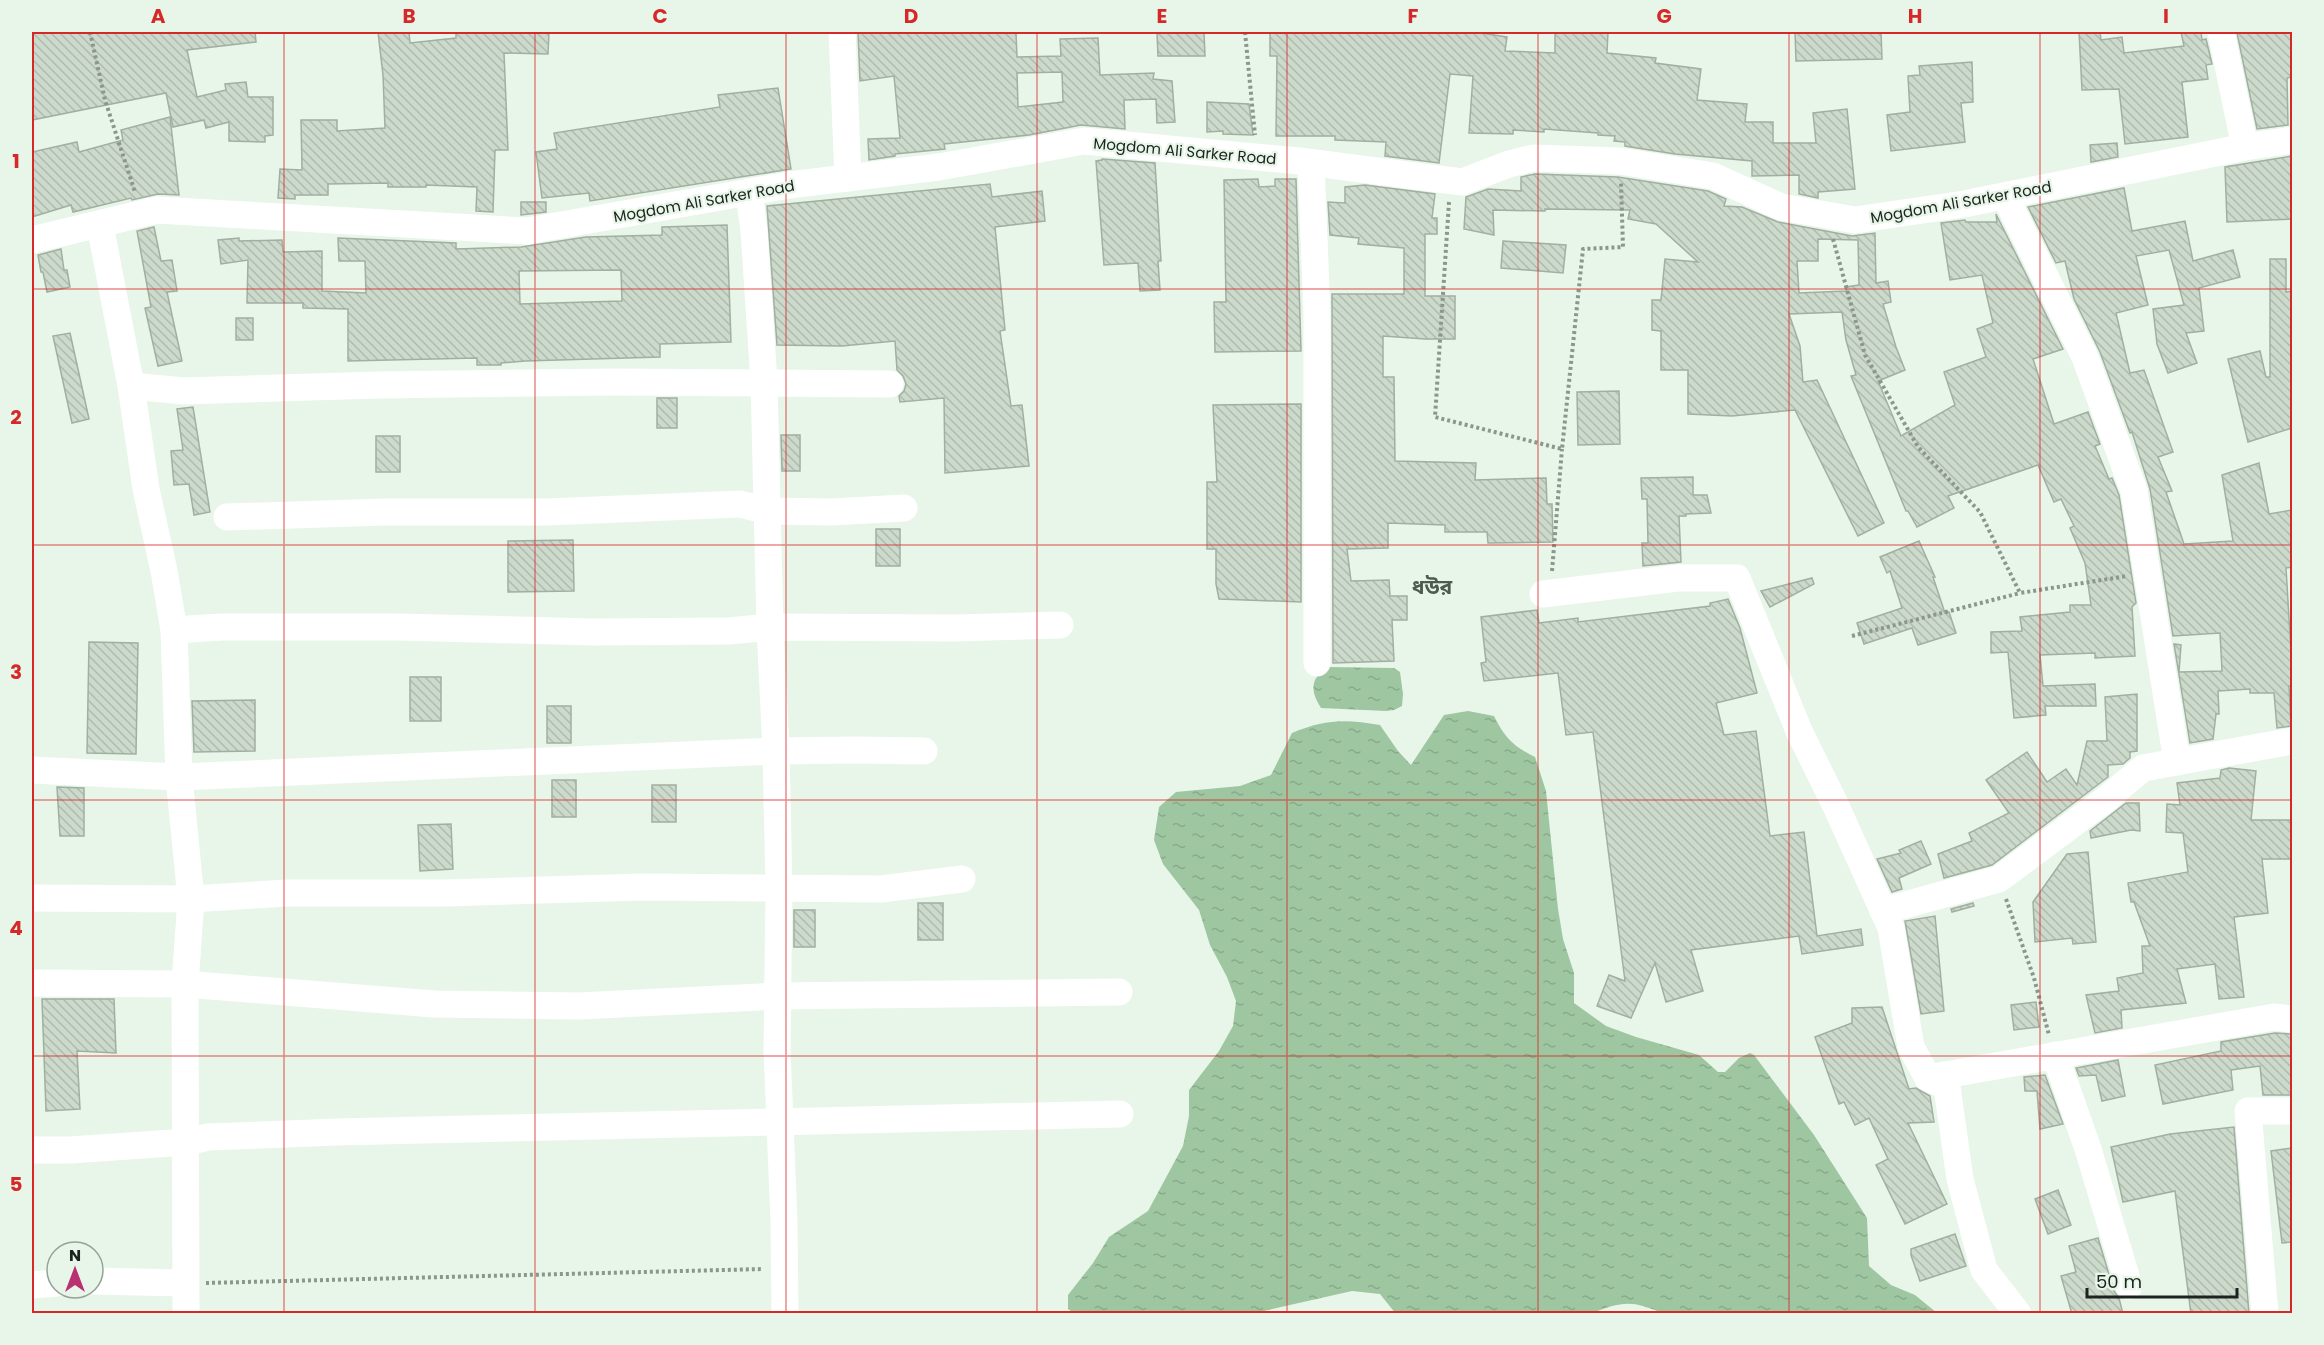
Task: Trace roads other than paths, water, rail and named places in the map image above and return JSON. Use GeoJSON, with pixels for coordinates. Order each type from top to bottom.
{"type":"FeatureCollection","features":[{"type":"Feature","properties":{"kind":"street"},"geometry":{"type":"LineString","coordinates":[[843,32],[848,178]]}},
{"type":"Feature","properties":{"kind":"street"},"geometry":{"type":"LineString","coordinates":[[2221,32],[2245,147]]}},
{"type":"Feature","properties":{"kind":"street","name":"Mogdom Ali Sarker Road"},"geometry":{"type":"LineString","coordinates":[[32,240],[157,210],[527,231],[749,192],[939,167],[1084,141],[1257,157],[1462,182],[1509,164],[1533,158],[1620,161],[1713,176],[1781,207],[1855,220],[2005,196],[2245,147],[2292,140]]}},
{"type":"Feature","properties":{"kind":"street"},"geometry":{"type":"LineString","coordinates":[[1311,163],[1317,315],[1317,663]]}},
{"type":"Feature","properties":{"kind":"street"},"geometry":{"type":"LineString","coordinates":[[749,192],[754,231],[764,382],[770,627],[776,751],[780,1123],[785,1314]]}},
{"type":"Feature","properties":{"kind":"street"},"geometry":{"type":"LineString","coordinates":[[2005,196],[2085,357],[2134,491],[2177,762]]}},
{"type":"Feature","properties":{"kind":"street"},"geometry":{"type":"LineString","coordinates":[[100,225],[131,386],[146,489],[174,630],[179,777],[191,899],[185,984],[187,1142],[184,1283],[186,1314]]}},
{"type":"Feature","properties":{"kind":"street"},"geometry":{"type":"LineString","coordinates":[[131,386],[184,391],[378,385],[764,382],[890,384]]}},
{"type":"Feature","properties":{"kind":"street"},"geometry":{"type":"LineString","coordinates":[[227,517],[384,512],[547,512],[740,504],[768,512],[832,512],[904,508]]}},
{"type":"Feature","properties":{"kind":"street"},"geometry":{"type":"LineString","coordinates":[[1547,593],[1678,578],[1737,578],[1799,731],[1891,928],[1911,1047],[1928,1078],[1947,1088],[1960,1179],[1984,1270],[2018,1314]]}},
{"type":"Feature","properties":{"kind":"street"},"geometry":{"type":"LineString","coordinates":[[174,630],[222,627],[399,627],[592,632],[729,631],[770,627],[873,629],[1059,625]]}},
{"type":"Feature","properties":{"kind":"street"},"geometry":{"type":"LineString","coordinates":[[1883,911],[1999,879],[2105,800],[2143,768],[2292,741]]}},
{"type":"Feature","properties":{"kind":"street"},"geometry":{"type":"LineString","coordinates":[[32,770],[179,777],[776,751],[924,751]]}},
{"type":"Feature","properties":{"kind":"street"},"geometry":{"type":"LineString","coordinates":[[32,898],[191,899],[287,893],[446,893],[643,887],[881,889],[962,879]]}},
{"type":"Feature","properties":{"kind":"street"},"geometry":{"type":"LineString","coordinates":[[32,983],[185,984],[434,1004],[579,1006],[778,996],[1119,992]]}},
{"type":"Feature","properties":{"kind":"street"},"geometry":{"type":"LineString","coordinates":[[1928,1078],[2274,1017],[2292,1019]]}},
{"type":"Feature","properties":{"kind":"street"},"geometry":{"type":"LineString","coordinates":[[2055,1055],[2088,1149],[2130,1286]]}},
{"type":"Feature","properties":{"kind":"street"},"geometry":{"type":"LineString","coordinates":[[2265,1314],[2248,1111],[2292,1111]]}},
{"type":"Feature","properties":{"kind":"street"},"geometry":{"type":"LineString","coordinates":[[32,1150],[70,1150],[187,1142],[208,1137],[337,1132],[1120,1114]]}},
{"type":"Feature","properties":{"kind":"street"},"geometry":{"type":"LineString","coordinates":[[105,1281],[184,1283]]}},
{"type":"Feature","properties":{"kind":"water"},"geometry":{"type":"Polygon","coordinates":[[[1328,667],[1394,668],[1400,672],[1402,706],[1386,711],[1321,708],[1315,696],[1314,685],[1318,676],[1328,667]]]}},
{"type":"Feature","properties":{"kind":"water"},"geometry":{"type":"Polygon","coordinates":[[[1468,711],[1494,716],[1510,741],[1535,757],[1546,791],[1558,909],[1563,939],[1574,973],[1574,1003],[1606,1026],[1699,1055],[1718,1072],[1725,1072],[1739,1058],[1750,1053],[1754,1055],[1814,1135],[1867,1218],[1869,1266],[1891,1285],[1915,1295],[1937,1313],[1664,1314],[1644,1306],[1627,1304],[1590,1314],[1396,1314],[1380,1294],[1352,1291],[1255,1313],[1075,1314],[1068,1309],[1068,1295],[1093,1263],[1109,1237],[1148,1211],[1183,1146],[1189,1116],[1189,1090],[1219,1051],[1233,1026],[1236,1001],[1227,977],[1210,945],[1199,910],[1163,864],[1154,840],[1159,807],[1176,792],[1240,786],[1271,775],[1292,733],[1325,723],[1346,721],[1380,725],[1411,765],[1444,715],[1468,711]]]}},
{"type":"Feature","properties":{"kind":"district","name":"ধউর"},"geometry":{"type":"Point","coordinates":[1432,586]}}]}
